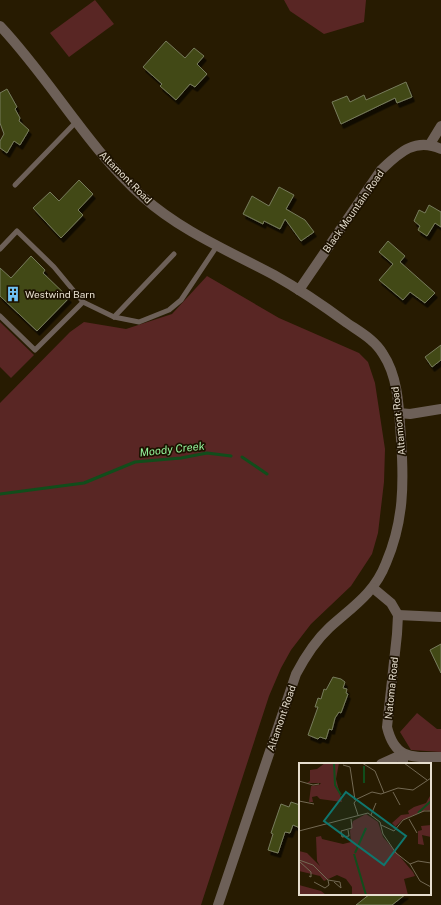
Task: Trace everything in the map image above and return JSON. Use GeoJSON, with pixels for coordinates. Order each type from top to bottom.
{"type":"FeatureCollection","features":[{"type":"Feature","properties":{"kind":"street","name":"Altamont Road"},"geometry":{"type":"LineString","coordinates":[[0,26],[25,54],[111,166],[143,198],[180,224],[217,246],[298,290],[376,344],[384,355],[393,375],[399,413],[404,482],[401,510],[386,564],[373,588],[328,629],[305,657],[296,674],[218,905]]}},
{"type":"Feature","properties":{"kind":"street"},"geometry":{"type":"LineString","coordinates":[[441,126],[430,144],[441,149]]}},
{"type":"Feature","properties":{"kind":"street","name":"Black Mountain Road"},"geometry":{"type":"LineString","coordinates":[[298,290],[381,170],[397,155],[407,149],[430,144]]}},
{"type":"Feature","properties":{"kind":"street"},"geometry":{"type":"LineString","coordinates":[[399,413],[410,414],[441,408]]}},
{"type":"Feature","properties":{"kind":"street"},"geometry":{"type":"LineString","coordinates":[[373,588],[391,603],[398,615],[441,617]]}},
{"type":"Feature","properties":{"kind":"street","name":"Natoma Road"},"geometry":{"type":"LineString","coordinates":[[398,615],[387,727],[390,740],[403,759]]}},
{"type":"Feature","properties":{"kind":"street"},"geometry":{"type":"LineString","coordinates":[[385,763],[403,759],[441,757]]}},
{"type":"Feature","properties":{"kind":"lane"},"geometry":{"type":"LineString","coordinates":[[14,185],[76,122]]}},
{"type":"Feature","properties":{"kind":"lane"},"geometry":{"type":"LineString","coordinates":[[0,249],[17,231],[54,266],[83,302],[114,316],[139,322],[169,310],[181,300],[217,246]]}},
{"type":"Feature","properties":{"kind":"lane"},"geometry":{"type":"LineString","coordinates":[[114,316],[174,254]]}},
{"type":"Feature","properties":{"kind":"lane"},"geometry":{"type":"LineString","coordinates":[[0,316],[35,350],[83,302]]}},
{"type":"Feature","properties":{"kind":"shaded area"},"geometry":{"type":"Polygon","coordinates":[[[95,0],[114,24],[69,57],[50,33],[95,0]]]}},
{"type":"Feature","properties":{"kind":"shaded area"},"geometry":{"type":"Polygon","coordinates":[[[284,0],[366,0],[364,22],[324,34],[290,11],[284,0]]]}},
{"type":"Feature","properties":{"kind":"shaded area"},"geometry":{"type":"Polygon","coordinates":[[[207,276],[279,318],[359,353],[368,362],[375,383],[385,449],[384,482],[378,533],[372,554],[351,586],[311,624],[291,650],[281,668],[269,696],[201,905],[0,905],[0,403],[70,332],[84,322],[126,329],[172,314],[207,276]]]}},
{"type":"Feature","properties":{"kind":"shaded area"},"geometry":{"type":"Polygon","coordinates":[[[0,322],[34,355],[11,378],[0,367],[0,322]]]}},
{"type":"Feature","properties":{"kind":"shaded area"},"geometry":{"type":"Polygon","coordinates":[[[417,713],[437,729],[441,729],[441,752],[411,750],[400,732],[417,713]]]}},
{"type":"Feature","properties":{"kind":"building"},"geometry":{"type":"Polygon","coordinates":[[[166,41],[185,58],[194,48],[204,56],[197,64],[207,74],[195,87],[190,84],[176,100],[160,86],[162,84],[143,67],[166,41]]]}},
{"type":"Feature","properties":{"kind":"building"},"geometry":{"type":"Polygon","coordinates":[[[406,82],[412,97],[397,103],[395,98],[341,124],[332,102],[347,96],[350,102],[364,95],[366,100],[406,82]]]}},
{"type":"Feature","properties":{"kind":"building"},"geometry":{"type":"Polygon","coordinates":[[[7,89],[17,107],[15,109],[20,118],[19,121],[29,130],[20,145],[14,141],[7,153],[0,148],[0,141],[4,134],[0,123],[0,93],[7,89]]]}},
{"type":"Feature","properties":{"kind":"building"},"geometry":{"type":"Polygon","coordinates":[[[79,180],[93,194],[78,210],[83,215],[61,238],[33,208],[50,192],[59,201],[79,180]]]}},
{"type":"Feature","properties":{"kind":"building"},"geometry":{"type":"Polygon","coordinates":[[[279,187],[294,195],[286,209],[305,220],[314,232],[301,241],[285,219],[280,229],[264,221],[263,224],[243,214],[252,196],[269,206],[279,187]]]}},
{"type":"Feature","properties":{"kind":"building"},"geometry":{"type":"Polygon","coordinates":[[[429,205],[441,212],[441,227],[435,223],[427,236],[418,230],[420,226],[414,221],[419,210],[425,213],[429,205]]]}},
{"type":"Feature","properties":{"kind":"building"},"geometry":{"type":"Polygon","coordinates":[[[388,241],[405,256],[400,262],[435,293],[425,303],[410,292],[403,300],[379,280],[393,264],[379,252],[388,241]]]}},
{"type":"Feature","properties":{"kind":"building","name":"Westwind Barn"},"geometry":{"type":"Polygon","coordinates":[[[31,256],[45,270],[43,273],[69,298],[37,331],[0,296],[0,268],[11,278],[31,256]]]}},
{"type":"Feature","properties":{"kind":"building"},"geometry":{"type":"Polygon","coordinates":[[[441,345],[441,360],[432,367],[425,357],[441,345]]]}},
{"type":"Feature","properties":{"kind":"building"},"geometry":{"type":"Polygon","coordinates":[[[441,644],[441,673],[430,650],[441,644]]]}},
{"type":"Feature","properties":{"kind":"building"},"geometry":{"type":"Polygon","coordinates":[[[333,677],[341,679],[345,682],[343,688],[347,689],[346,693],[348,694],[341,713],[339,712],[335,718],[332,730],[329,729],[326,739],[320,737],[318,739],[308,735],[318,707],[315,707],[318,698],[321,699],[324,689],[326,690],[333,677]]]}},
{"type":"Feature","properties":{"kind":"building"},"geometry":{"type":"Polygon","coordinates":[[[291,802],[299,805],[299,828],[293,825],[290,833],[285,832],[278,853],[268,850],[273,834],[271,833],[281,804],[289,807],[291,802]]]}},
{"type":"Feature","properties":{"kind":"building"},"geometry":{"type":"Polygon","coordinates":[[[369,895],[405,895],[392,905],[356,905],[369,895]]]}},
{"type":"Feature","properties":{"kind":"waterway","name":"Moody Creek"},"geometry":{"type":"LineString","coordinates":[[0,494],[84,483],[135,462],[181,458],[207,453],[231,456]]}},
{"type":"Feature","properties":{"kind":"waterway","name":"Moody Creek"},"geometry":{"type":"LineString","coordinates":[[242,457],[267,474]]}},
{"type":"Feature","properties":{"kind":"place","name":"Westwind Barn"},"geometry":{"type":"Point","coordinates":[13,294]}}]}
